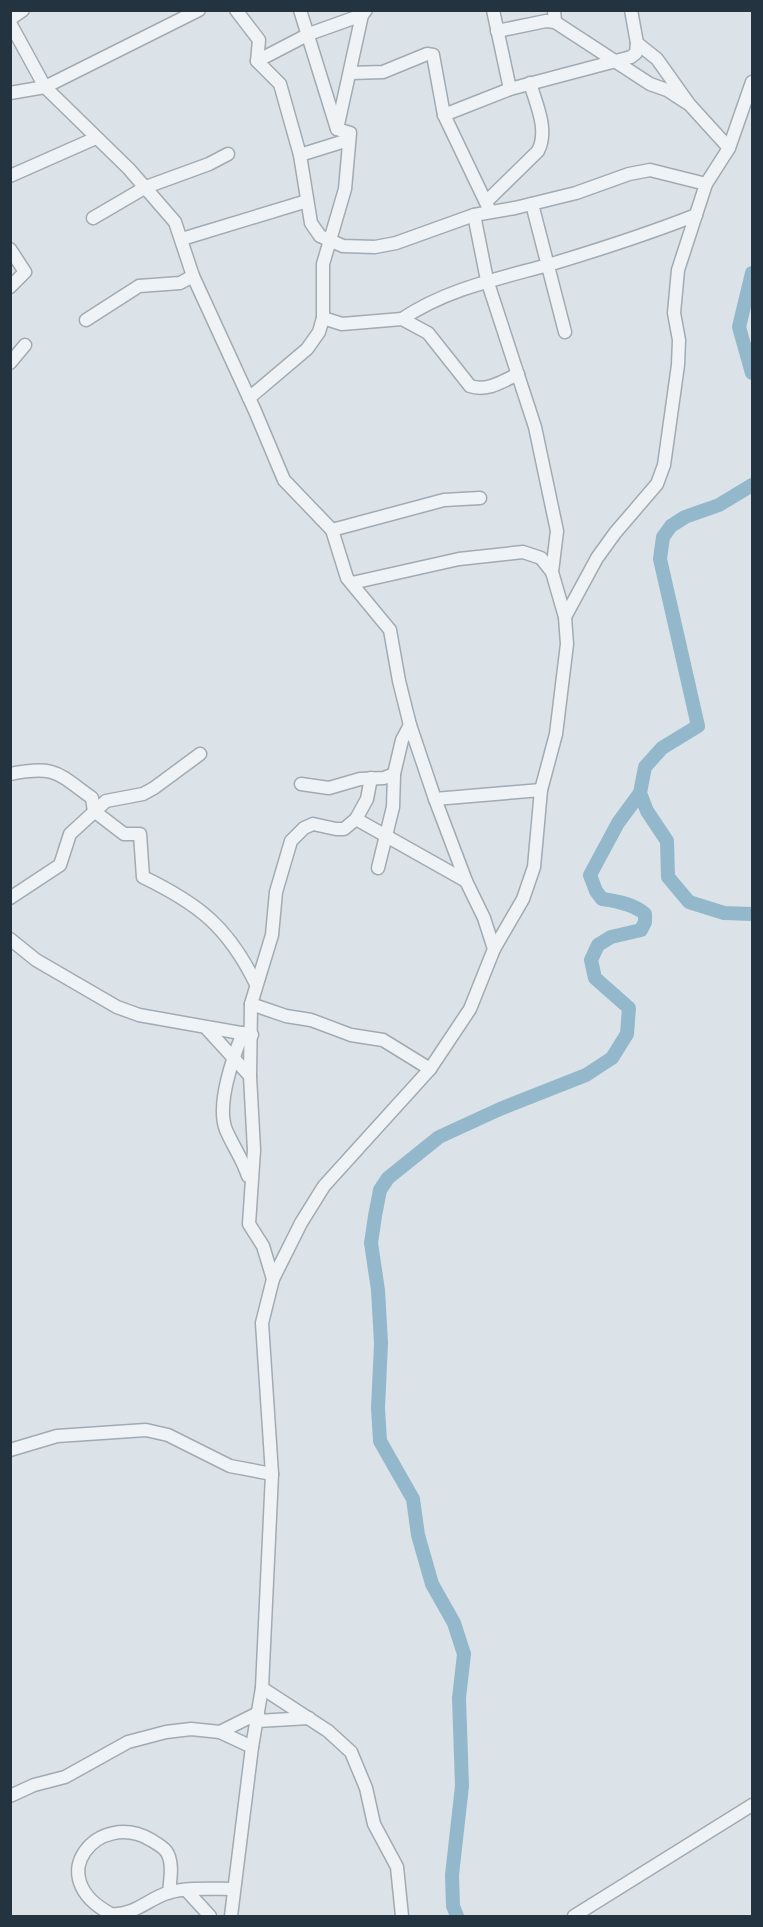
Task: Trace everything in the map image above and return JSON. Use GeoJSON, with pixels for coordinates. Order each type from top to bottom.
{"type":"FeatureCollection","features":[{"type":"Feature","properties":{"kind":"street"},"geometry":{"type":"LineString","coordinates":[[23,10],[10,21],[45,87],[146,187],[175,222],[193,276],[284,480],[332,530],[342,566],[352,583],[390,630],[410,725],[435,799],[466,881],[484,918],[494,949]]}},
{"type":"Feature","properties":{"kind":"street"},"geometry":{"type":"LineString","coordinates":[[10,93],[45,87],[199,10]]}},
{"type":"Feature","properties":{"kind":"street"},"geometry":{"type":"LineString","coordinates":[[236,10],[259,40],[257,61]]}},
{"type":"Feature","properties":{"kind":"street"},"geometry":{"type":"LineString","coordinates":[[300,10],[337,129]]}},
{"type":"Feature","properties":{"kind":"street"},"geometry":{"type":"LineString","coordinates":[[493,10],[510,89]]}},
{"type":"Feature","properties":{"kind":"street"},"geometry":{"type":"LineString","coordinates":[[444,115],[510,89],[636,53],[637,43],[631,10]]}},
{"type":"Feature","properties":{"kind":"street"},"geometry":{"type":"LineString","coordinates":[[257,61],[309,34],[364,13]]}},
{"type":"Feature","properties":{"kind":"street"},"geometry":{"type":"LineString","coordinates":[[337,129],[364,13]]}},
{"type":"Feature","properties":{"kind":"street"},"geometry":{"type":"LineString","coordinates":[[497,31],[546,21],[555,16],[650,84],[667,90],[689,104]]}},
{"type":"Feature","properties":{"kind":"street"},"geometry":{"type":"LineString","coordinates":[[637,43],[668,72],[689,104],[729,148]]}},
{"type":"Feature","properties":{"kind":"street"},"geometry":{"type":"LineString","coordinates":[[350,73],[383,72],[431,54],[435,58],[444,115],[489,206]]}},
{"type":"Feature","properties":{"kind":"street"},"geometry":{"type":"LineString","coordinates":[[257,61],[280,84],[300,155],[311,222],[316,232],[328,240],[355,248],[396,243],[474,215],[489,206],[538,151],[542,143],[542,125],[530,83]]}},
{"type":"Feature","properties":{"kind":"street"},"geometry":{"type":"LineString","coordinates":[[565,617],[597,558],[657,484],[664,465],[678,365],[679,340],[674,313],[676,281],[706,184],[729,148],[753,82]]}},
{"type":"Feature","properties":{"kind":"street"},"geometry":{"type":"LineString","coordinates":[[249,398],[314,341],[323,318],[323,264],[328,240],[345,189],[350,133],[337,129]]}},
{"type":"Feature","properties":{"kind":"street"},"geometry":{"type":"LineString","coordinates":[[713,131],[718,164]]}},
{"type":"Feature","properties":{"kind":"street"},"geometry":{"type":"LineString","coordinates":[[10,176],[96,138]]}},
{"type":"Feature","properties":{"kind":"street"},"geometry":{"type":"LineString","coordinates":[[300,155],[348,140]]}},
{"type":"Feature","properties":{"kind":"street"},"geometry":{"type":"LineString","coordinates":[[93,218],[146,187],[209,165],[228,154]]}},
{"type":"Feature","properties":{"kind":"street"},"geometry":{"type":"LineString","coordinates":[[489,206],[532,204],[576,193],[628,174],[650,170],[706,184]]}},
{"type":"Feature","properties":{"kind":"street"},"geometry":{"type":"LineString","coordinates":[[182,239],[307,201]]}},
{"type":"Feature","properties":{"kind":"street"},"geometry":{"type":"LineString","coordinates":[[532,204],[565,332]]}},
{"type":"Feature","properties":{"kind":"street"},"geometry":{"type":"LineString","coordinates":[[474,215],[487,280],[531,410],[557,531],[552,572]]}},
{"type":"Feature","properties":{"kind":"street"},"geometry":{"type":"LineString","coordinates":[[323,318],[342,324],[402,319],[443,296],[487,280],[547,265],[696,215]]}},
{"type":"Feature","properties":{"kind":"street"},"geometry":{"type":"LineString","coordinates":[[10,249],[25,272],[10,287]]}},
{"type":"Feature","properties":{"kind":"street"},"geometry":{"type":"LineString","coordinates":[[86,320],[139,286],[156,282],[180,283],[193,276]]}},
{"type":"Feature","properties":{"kind":"street"},"geometry":{"type":"LineString","coordinates":[[402,319],[428,333],[470,386],[487,388],[518,374]]}},
{"type":"Feature","properties":{"kind":"street"},"geometry":{"type":"LineString","coordinates":[[10,363],[25,345]]}},
{"type":"Feature","properties":{"kind":"street"},"geometry":{"type":"LineString","coordinates":[[332,530],[444,500],[480,498]]}},
{"type":"Feature","properties":{"kind":"street"},"geometry":{"type":"LineString","coordinates":[[231,1917],[252,1747],[262,1688],[272,1474],[262,1323],[273,1279],[324,1186],[430,1069],[470,1009],[494,949],[523,899],[534,867],[541,790],[556,734],[567,644],[565,617],[552,572],[541,558],[523,552],[459,559],[352,583]]}},
{"type":"Feature","properties":{"kind":"street"},"geometry":{"type":"LineString","coordinates":[[378,868],[393,807],[394,774],[402,740],[410,725]]}},
{"type":"Feature","properties":{"kind":"street"},"geometry":{"type":"LineString","coordinates":[[10,898],[60,865],[70,834],[106,801],[143,794],[200,754]]}},
{"type":"Feature","properties":{"kind":"street"},"geometry":{"type":"LineString","coordinates":[[10,774],[50,770],[59,773],[92,798],[94,811],[124,834],[140,834],[143,877],[198,907],[235,945],[256,984]]}},
{"type":"Feature","properties":{"kind":"street"},"geometry":{"type":"LineString","coordinates":[[301,784],[329,788],[371,778],[384,778],[394,774]]}},
{"type":"Feature","properties":{"kind":"street"},"geometry":{"type":"LineString","coordinates":[[273,1279],[263,1246],[249,1224],[254,1150],[247,1034],[251,1004],[272,935],[276,892],[291,841],[304,828],[312,824],[344,829],[356,819],[367,799],[371,778]]}},
{"type":"Feature","properties":{"kind":"street"},"geometry":{"type":"LineString","coordinates":[[435,799],[541,790]]}},
{"type":"Feature","properties":{"kind":"street"},"geometry":{"type":"LineString","coordinates":[[356,819],[385,833],[466,881]]}},
{"type":"Feature","properties":{"kind":"street"},"geometry":{"type":"LineString","coordinates":[[10,939],[36,960],[117,1007],[139,1016],[247,1034]]}},
{"type":"Feature","properties":{"kind":"street"},"geometry":{"type":"LineString","coordinates":[[251,1004],[286,1016],[311,1020],[351,1035],[383,1040],[430,1069]]}},
{"type":"Feature","properties":{"kind":"street"},"geometry":{"type":"LineString","coordinates":[[207,1029],[250,1076]]}},
{"type":"Feature","properties":{"kind":"street"},"geometry":{"type":"LineString","coordinates":[[247,1034],[234,1056],[222,1111],[225,1127],[244,1163],[251,1184]]}},
{"type":"Feature","properties":{"kind":"street"},"geometry":{"type":"LineString","coordinates":[[10,1450],[57,1436],[146,1430],[168,1435],[230,1466],[272,1474]]}},
{"type":"Feature","properties":{"kind":"street"},"geometry":{"type":"LineString","coordinates":[[262,1688],[309,1718],[351,1752],[361,1772],[374,1824],[399,1876],[402,1917]]}},
{"type":"Feature","properties":{"kind":"street"},"geometry":{"type":"LineString","coordinates":[[220,1732],[257,1717],[309,1718]]}},
{"type":"Feature","properties":{"kind":"street"},"geometry":{"type":"LineString","coordinates":[[10,1796],[34,1785],[65,1778],[136,1739],[191,1730],[220,1732],[252,1747]]}},
{"type":"Feature","properties":{"kind":"street"},"geometry":{"type":"LineString","coordinates":[[574,1917],[753,1805]]}},
{"type":"Feature","properties":{"kind":"street"},"geometry":{"type":"LineString","coordinates":[[169,1893],[170,1862],[166,1851],[148,1838],[134,1833],[121,1830],[99,1839],[78,1864],[77,1881],[84,1893],[111,1914],[132,1912],[169,1893],[186,1890],[233,1889]]}},
{"type":"Feature","properties":{"kind":"street"},"geometry":{"type":"LineString","coordinates":[[186,1890],[210,1917]]}},
{"type":"Feature","properties":{"kind":"waterway"},"geometry":{"type":"LineString","coordinates":[[752,273],[739,327],[752,373]]}},
{"type":"Feature","properties":{"kind":"waterway"},"geometry":{"type":"LineString","coordinates":[[752,485],[719,505],[685,517],[671,526],[663,537],[660,559],[698,726],[662,748],[645,767],[640,793],[647,811],[667,841],[668,877],[689,902],[724,913],[752,914]]}},
{"type":"Feature","properties":{"kind":"waterway"},"geometry":{"type":"LineString","coordinates":[[457,1916],[453,1906],[452,1875],[462,1786],[459,1698],[464,1654],[454,1623],[432,1584],[418,1535],[413,1499],[380,1441],[378,1408],[381,1343],[378,1290],[371,1243],[375,1216],[380,1190],[388,1178],[439,1137],[500,1109],[586,1075],[612,1058],[627,1034],[629,1008],[595,978],[591,960],[598,945],[611,937],[641,930],[645,922],[645,914],[631,905],[602,899],[590,875],[618,823],[640,793]]}}]}
